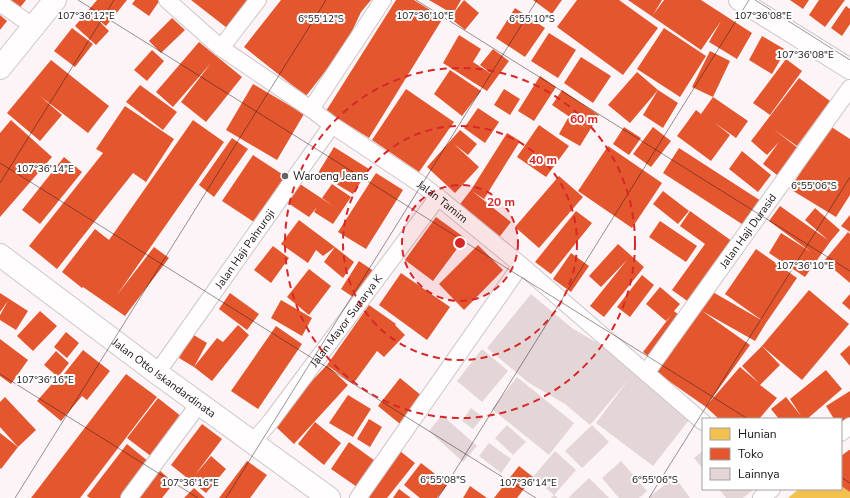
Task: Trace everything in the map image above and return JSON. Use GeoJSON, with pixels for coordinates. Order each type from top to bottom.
{"type":"FeatureCollection","features":[{"type":"Feature","properties":{"kind":"main road"},"geometry":{"type":"LineString","coordinates":[[0,68],[56,0]]}},
{"type":"Feature","properties":{"kind":"main road","name":"Jalan Otto Iskandardinata"},"geometry":{"type":"LineString","coordinates":[[0,255],[157,373],[253,442],[318,495]]}},
{"type":"Feature","properties":{"kind":"street","name":"Jalan Tamim"},"geometry":{"type":"LineString","coordinates":[[167,0],[221,48],[438,197],[521,265],[702,421]]}},
{"type":"Feature","properties":{"kind":"street"},"geometry":{"type":"LineString","coordinates":[[221,48],[258,0]]}},
{"type":"Feature","properties":{"kind":"street"},"geometry":{"type":"LineString","coordinates":[[310,109],[383,0]]}},
{"type":"Feature","properties":{"kind":"street"},"geometry":{"type":"LineString","coordinates":[[739,0],[850,69]]}},
{"type":"Feature","properties":{"kind":"street"},"geometry":{"type":"LineString","coordinates":[[0,3],[34,27]]}},
{"type":"Feature","properties":{"kind":"street","name":"Jalan Haji Durasid"},"geometry":{"type":"LineString","coordinates":[[646,373],[850,88]]}},
{"type":"Feature","properties":{"kind":"street","name":"Jalan Haji Pahruroji"},"geometry":{"type":"LineString","coordinates":[[157,373],[332,125]]}},
{"type":"Feature","properties":{"kind":"street","name":"Jalan Mayor Sunarya K"},"geometry":{"type":"LineString","coordinates":[[253,442],[271,421],[438,197]]}},
{"type":"Feature","properties":{"kind":"street"},"geometry":{"type":"LineString","coordinates":[[358,498],[521,265]]}},
{"type":"Feature","properties":{"kind":"street"},"geometry":{"type":"LineString","coordinates":[[129,498],[199,404]]}},
{"type":"Feature","properties":{"kind":"street"},"geometry":{"type":"LineString","coordinates":[[842,432],[850,426]]}},
{"type":"Feature","properties":{"kind":"building: Hunian"},"geometry":{"type":"Polygon","coordinates":[[[842,487],[850,492],[850,498],[788,498],[798,490],[842,490],[842,487]]]}},
{"type":"Feature","properties":{"kind":"building: Toko"},"geometry":{"type":"Polygon","coordinates":[[[6,0],[26,0],[18,10],[6,0]]]}},
{"type":"Feature","properties":{"kind":"building: Toko"},"geometry":{"type":"Polygon","coordinates":[[[97,0],[127,0],[106,26],[92,14],[109,31],[96,45],[75,26],[97,0]]]}},
{"type":"Feature","properties":{"kind":"building: Toko"},"geometry":{"type":"Polygon","coordinates":[[[135,0],[160,0],[149,16],[132,4],[135,0]]]}},
{"type":"Feature","properties":{"kind":"building: Toko"},"geometry":{"type":"Polygon","coordinates":[[[191,0],[250,0],[227,28],[191,0]]]}},
{"type":"Feature","properties":{"kind":"building: Toko"},"geometry":{"type":"Polygon","coordinates":[[[281,0],[371,0],[361,12],[345,46],[306,96],[244,47],[281,0]]]}},
{"type":"Feature","properties":{"kind":"building: Toko"},"geometry":{"type":"Polygon","coordinates":[[[396,0],[414,0],[443,18],[369,138],[326,111],[396,0]]]}},
{"type":"Feature","properties":{"kind":"building: Toko"},"geometry":{"type":"Polygon","coordinates":[[[429,0],[461,0],[453,14],[429,0]]]}},
{"type":"Feature","properties":{"kind":"building: Toko"},"geometry":{"type":"Polygon","coordinates":[[[464,0],[479,13],[465,30],[450,18],[464,0]]]}},
{"type":"Feature","properties":{"kind":"building: Toko"},"geometry":{"type":"Polygon","coordinates":[[[533,0],[562,0],[552,14],[533,0]]]}},
{"type":"Feature","properties":{"kind":"building: Toko"},"geometry":{"type":"Polygon","coordinates":[[[577,0],[619,0],[658,28],[623,75],[557,27],[577,0]]]}},
{"type":"Feature","properties":{"kind":"building: Toko"},"geometry":{"type":"Polygon","coordinates":[[[628,0],[662,0],[653,15],[664,0],[701,0],[752,33],[737,59],[709,42],[721,21],[701,50],[628,0]]]}},
{"type":"Feature","properties":{"kind":"building: Toko"},"geometry":{"type":"Polygon","coordinates":[[[790,0],[809,0],[803,9],[790,0]]]}},
{"type":"Feature","properties":{"kind":"building: Toko"},"geometry":{"type":"Polygon","coordinates":[[[819,0],[845,0],[825,27],[809,15],[819,0]]]}},
{"type":"Feature","properties":{"kind":"building: Toko"},"geometry":{"type":"Polygon","coordinates":[[[846,6],[850,9],[850,24],[842,36],[831,28],[846,6]]]}},
{"type":"Feature","properties":{"kind":"building: Toko"},"geometry":{"type":"Polygon","coordinates":[[[515,8],[545,28],[525,57],[496,38],[515,8]]]}},
{"type":"Feature","properties":{"kind":"building: Toko"},"geometry":{"type":"Polygon","coordinates":[[[0,15],[7,21],[0,30],[0,15]]]}},
{"type":"Feature","properties":{"kind":"building: Toko"},"geometry":{"type":"Polygon","coordinates":[[[172,18],[185,30],[161,53],[149,41],[172,18]]]}},
{"type":"Feature","properties":{"kind":"building: Toko"},"geometry":{"type":"Polygon","coordinates":[[[72,28],[93,44],[75,67],[54,51],[72,28]]]}},
{"type":"Feature","properties":{"kind":"building: Toko"},"geometry":{"type":"Polygon","coordinates":[[[664,28],[706,56],[680,97],[637,69],[664,28]]]}},
{"type":"Feature","properties":{"kind":"building: Toko"},"geometry":{"type":"Polygon","coordinates":[[[549,33],[576,50],[558,78],[531,61],[549,33]]]}},
{"type":"Feature","properties":{"kind":"building: Toko"},"geometry":{"type":"Polygon","coordinates":[[[459,35],[481,49],[473,62],[493,75],[480,65],[493,49],[509,61],[487,91],[443,63],[459,35]]]}},
{"type":"Feature","properties":{"kind":"building: Toko"},"geometry":{"type":"Polygon","coordinates":[[[762,36],[786,50],[772,74],[749,60],[762,36]]]}},
{"type":"Feature","properties":{"kind":"building: Toko"},"geometry":{"type":"Polygon","coordinates":[[[199,42],[242,77],[206,122],[181,102],[211,63],[173,107],[156,92],[199,42]]]}},
{"type":"Feature","properties":{"kind":"building: Toko"},"geometry":{"type":"Polygon","coordinates":[[[152,50],[164,61],[147,81],[134,70],[152,50]]]}},
{"type":"Feature","properties":{"kind":"building: Toko"},"geometry":{"type":"Polygon","coordinates":[[[710,51],[730,61],[713,97],[692,87],[710,51]]]}},
{"type":"Feature","properties":{"kind":"building: Toko"},"geometry":{"type":"Polygon","coordinates":[[[581,57],[611,76],[593,103],[564,83],[581,57]]]}},
{"type":"Feature","properties":{"kind":"building: Toko"},"geometry":{"type":"Polygon","coordinates":[[[786,59],[802,71],[770,115],[753,103],[786,59]]]}},
{"type":"Feature","properties":{"kind":"building: Toko"},"geometry":{"type":"Polygon","coordinates":[[[51,60],[109,106],[88,133],[40,96],[62,115],[40,141],[7,113],[51,60]]]}},
{"type":"Feature","properties":{"kind":"building: Toko"},"geometry":{"type":"Polygon","coordinates":[[[450,70],[481,91],[462,116],[434,94],[450,70]]]}},
{"type":"Feature","properties":{"kind":"building: Toko"},"geometry":{"type":"Polygon","coordinates":[[[637,72],[658,90],[630,123],[608,105],[637,72]]]}},
{"type":"Feature","properties":{"kind":"building: Toko"},"geometry":{"type":"Polygon","coordinates":[[[540,76],[556,87],[534,121],[518,111],[540,76]]]}},
{"type":"Feature","properties":{"kind":"building: Toko"},"geometry":{"type":"Polygon","coordinates":[[[799,78],[830,101],[797,146],[773,129],[802,151],[781,178],[763,164],[779,142],[767,155],[751,141],[799,78]]]}},
{"type":"Feature","properties":{"kind":"building: Toko"},"geometry":{"type":"Polygon","coordinates":[[[253,84],[304,114],[277,160],[226,130],[253,84]]]}},
{"type":"Feature","properties":{"kind":"building: Toko"},"geometry":{"type":"Polygon","coordinates":[[[140,85],[177,112],[163,130],[126,102],[140,85]]]}},
{"type":"Feature","properties":{"kind":"building: Toko"},"geometry":{"type":"Polygon","coordinates":[[[406,89],[454,122],[419,172],[372,140],[406,89]]]}},
{"type":"Feature","properties":{"kind":"building: Toko"},"geometry":{"type":"Polygon","coordinates":[[[504,89],[520,99],[510,115],[494,105],[504,89]]]}},
{"type":"Feature","properties":{"kind":"building: Toko"},"geometry":{"type":"Polygon","coordinates":[[[562,90],[599,115],[580,146],[559,134],[568,118],[586,128],[552,105],[562,90]]]}},
{"type":"Feature","properties":{"kind":"building: Toko"},"geometry":{"type":"Polygon","coordinates":[[[658,90],[678,103],[663,128],[643,115],[658,90]]]}},
{"type":"Feature","properties":{"kind":"building: Toko"},"geometry":{"type":"Polygon","coordinates":[[[713,97],[748,121],[736,138],[715,123],[730,135],[711,161],[677,136],[696,110],[701,114],[713,97]]]}},
{"type":"Feature","properties":{"kind":"building: Toko"},"geometry":{"type":"Polygon","coordinates":[[[125,106],[174,139],[146,182],[133,173],[57,269],[29,246],[103,153],[96,149],[125,106]]]}},
{"type":"Feature","properties":{"kind":"building: Toko"},"geometry":{"type":"Polygon","coordinates":[[[478,108],[499,122],[485,143],[464,128],[478,108]]]}},
{"type":"Feature","properties":{"kind":"building: Toko"},"geometry":{"type":"Polygon","coordinates":[[[11,120],[52,157],[0,217],[0,133],[11,120]]]}},
{"type":"Feature","properties":{"kind":"building: Toko"},"geometry":{"type":"Polygon","coordinates":[[[193,120],[224,142],[117,295],[154,247],[169,258],[125,316],[83,287],[82,288],[62,272],[95,229],[109,240],[193,120]]]}},
{"type":"Feature","properties":{"kind":"building: Toko"},"geometry":{"type":"Polygon","coordinates":[[[539,125],[569,146],[546,177],[517,157],[539,125]]]}},
{"type":"Feature","properties":{"kind":"building: Toko"},"geometry":{"type":"Polygon","coordinates":[[[830,126],[850,139],[850,195],[836,217],[790,189],[830,126]]]}},
{"type":"Feature","properties":{"kind":"building: Toko"},"geometry":{"type":"Polygon","coordinates":[[[624,127],[641,138],[629,155],[613,144],[624,127]]]}},
{"type":"Feature","properties":{"kind":"building: Toko"},"geometry":{"type":"Polygon","coordinates":[[[653,127],[671,141],[651,167],[633,154],[653,127]]]}},
{"type":"Feature","properties":{"kind":"building: Toko"},"geometry":{"type":"Polygon","coordinates":[[[460,130],[477,144],[468,155],[454,144],[479,167],[455,193],[427,167],[460,130]]]}},
{"type":"Feature","properties":{"kind":"building: Toko"},"geometry":{"type":"Polygon","coordinates":[[[507,133],[520,141],[484,199],[472,191],[511,222],[497,240],[457,208],[471,190],[507,133]]]}},
{"type":"Feature","properties":{"kind":"building: Toko"},"geometry":{"type":"Polygon","coordinates":[[[232,138],[248,149],[214,197],[199,185],[232,138]]]}},
{"type":"Feature","properties":{"kind":"building: Toko"},"geometry":{"type":"Polygon","coordinates":[[[608,146],[662,183],[632,228],[578,191],[608,146]]]}},
{"type":"Feature","properties":{"kind":"building: Toko"},"geometry":{"type":"Polygon","coordinates":[[[334,147],[369,169],[353,194],[318,173],[334,147]]]}},
{"type":"Feature","properties":{"kind":"building: Toko"},"geometry":{"type":"Polygon","coordinates":[[[679,148],[761,201],[745,226],[663,173],[679,148]]]}},
{"type":"Feature","properties":{"kind":"building: Toko"},"geometry":{"type":"Polygon","coordinates":[[[742,151],[771,175],[758,192],[729,169],[742,151]]]}},
{"type":"Feature","properties":{"kind":"building: Toko"},"geometry":{"type":"Polygon","coordinates":[[[253,155],[285,176],[254,222],[222,201],[253,155]]]}},
{"type":"Feature","properties":{"kind":"building: Toko"},"geometry":{"type":"Polygon","coordinates":[[[64,157],[82,172],[40,224],[22,210],[64,157]]]}},
{"type":"Feature","properties":{"kind":"building: Toko"},"geometry":{"type":"Polygon","coordinates":[[[376,173],[403,190],[366,249],[338,232],[376,173]]]}},
{"type":"Feature","properties":{"kind":"building: Toko"},"geometry":{"type":"Polygon","coordinates":[[[559,176],[583,197],[539,248],[515,227],[559,176]]]}},
{"type":"Feature","properties":{"kind":"building: Toko"},"geometry":{"type":"Polygon","coordinates":[[[300,184],[333,206],[322,198],[332,184],[351,197],[333,224],[314,212],[317,207],[309,217],[288,203],[300,184]]]}},
{"type":"Feature","properties":{"kind":"building: Toko"},"geometry":{"type":"Polygon","coordinates":[[[663,191],[689,211],[678,224],[653,204],[663,191]]]}},
{"type":"Feature","properties":{"kind":"building: Toko"},"geometry":{"type":"Polygon","coordinates":[[[780,206],[828,240],[805,220],[815,208],[840,230],[805,277],[769,253],[781,233],[811,252],[769,221],[780,206]]]}},
{"type":"Feature","properties":{"kind":"building: Toko"},"geometry":{"type":"Polygon","coordinates":[[[576,211],[592,223],[551,274],[535,262],[576,211]]]}},
{"type":"Feature","properties":{"kind":"building: Toko"},"geometry":{"type":"Polygon","coordinates":[[[690,211],[736,244],[693,305],[672,290],[705,244],[680,226],[690,211]]]}},
{"type":"Feature","properties":{"kind":"building: Toko"},"geometry":{"type":"Polygon","coordinates":[[[850,215],[850,232],[841,226],[850,215]]]}},
{"type":"Feature","properties":{"kind":"building: Toko"},"geometry":{"type":"Polygon","coordinates":[[[436,217],[465,238],[433,281],[405,260],[436,217]]]}},
{"type":"Feature","properties":{"kind":"building: Toko"},"geometry":{"type":"Polygon","coordinates":[[[299,220],[335,247],[323,256],[316,250],[308,263],[281,244],[299,220]]]}},
{"type":"Feature","properties":{"kind":"building: Toko"},"geometry":{"type":"Polygon","coordinates":[[[660,221],[697,246],[686,262],[649,237],[660,221]]]}},
{"type":"Feature","properties":{"kind":"building: Toko"},"geometry":{"type":"Polygon","coordinates":[[[848,232],[850,234],[850,283],[824,261],[848,232]]]}},
{"type":"Feature","properties":{"kind":"building: Toko"},"geometry":{"type":"Polygon","coordinates":[[[618,244],[644,267],[604,317],[590,306],[627,260],[601,287],[589,276],[618,244]]]}},
{"type":"Feature","properties":{"kind":"building: Toko"},"geometry":{"type":"Polygon","coordinates":[[[478,245],[503,270],[464,310],[439,284],[478,245]]]}},
{"type":"Feature","properties":{"kind":"building: Toko"},"geometry":{"type":"Polygon","coordinates":[[[273,246],[289,258],[271,283],[254,270],[273,246]]]}},
{"type":"Feature","properties":{"kind":"building: Toko"},"geometry":{"type":"Polygon","coordinates":[[[335,247],[354,262],[343,278],[324,262],[335,247]]]}},
{"type":"Feature","properties":{"kind":"building: Toko"},"geometry":{"type":"Polygon","coordinates":[[[756,249],[797,278],[755,341],[702,311],[750,345],[707,405],[740,367],[759,383],[742,366],[762,346],[780,365],[760,385],[777,398],[760,418],[718,418],[706,407],[656,372],[711,291],[763,321],[725,294],[756,249]]]}},
{"type":"Feature","properties":{"kind":"building: Toko"},"geometry":{"type":"Polygon","coordinates":[[[571,253],[589,266],[571,292],[553,279],[571,253]]]}},
{"type":"Feature","properties":{"kind":"building: Toko"},"geometry":{"type":"Polygon","coordinates":[[[359,261],[378,274],[359,301],[341,289],[359,261]]]}},
{"type":"Feature","properties":{"kind":"building: Toko"},"geometry":{"type":"Polygon","coordinates":[[[309,269],[331,286],[309,315],[287,297],[309,269]]]}},
{"type":"Feature","properties":{"kind":"building: Toko"},"geometry":{"type":"Polygon","coordinates":[[[401,273],[450,307],[427,340],[379,305],[401,273]]]}},
{"type":"Feature","properties":{"kind":"building: Toko"},"geometry":{"type":"Polygon","coordinates":[[[642,275],[654,285],[630,317],[617,307],[642,275]]]}},
{"type":"Feature","properties":{"kind":"building: Toko"},"geometry":{"type":"Polygon","coordinates":[[[660,287],[680,304],[674,311],[684,319],[653,360],[643,352],[672,314],[666,321],[646,304],[660,287]]]}},
{"type":"Feature","properties":{"kind":"building: Toko"},"geometry":{"type":"Polygon","coordinates":[[[809,290],[849,324],[802,380],[762,346],[809,290]]]}},
{"type":"Feature","properties":{"kind":"building: Toko"},"geometry":{"type":"Polygon","coordinates":[[[0,293],[28,311],[16,330],[0,320],[0,315],[8,301],[0,312],[0,293]]]}},
{"type":"Feature","properties":{"kind":"building: Toko"},"geometry":{"type":"Polygon","coordinates":[[[230,293],[259,314],[247,330],[219,309],[230,293]]]}},
{"type":"Feature","properties":{"kind":"building: Toko"},"geometry":{"type":"Polygon","coordinates":[[[850,294],[850,310],[842,303],[850,294]]]}},
{"type":"Feature","properties":{"kind":"building: Toko"},"geometry":{"type":"Polygon","coordinates":[[[281,300],[312,318],[302,336],[271,318],[281,300]]]}},
{"type":"Feature","properties":{"kind":"building: Toko"},"geometry":{"type":"Polygon","coordinates":[[[369,305],[396,324],[395,325],[405,335],[384,357],[377,351],[353,384],[327,365],[369,305]]]}},
{"type":"Feature","properties":{"kind":"building: Toko"},"geometry":{"type":"Polygon","coordinates":[[[40,311],[57,326],[33,351],[17,336],[40,311]]]}},
{"type":"Feature","properties":{"kind":"building: Toko"},"geometry":{"type":"Polygon","coordinates":[[[238,325],[249,335],[212,381],[194,367],[217,338],[223,342],[238,325]]]}},
{"type":"Feature","properties":{"kind":"building: Toko"},"geometry":{"type":"Polygon","coordinates":[[[276,326],[302,344],[258,409],[231,391],[276,326]]]}},
{"type":"Feature","properties":{"kind":"building: Toko"},"geometry":{"type":"Polygon","coordinates":[[[66,332],[79,343],[67,358],[54,347],[66,332]]]}},
{"type":"Feature","properties":{"kind":"building: Toko"},"geometry":{"type":"Polygon","coordinates":[[[192,334],[207,343],[194,367],[179,358],[192,334]]]}},
{"type":"Feature","properties":{"kind":"building: Toko"},"geometry":{"type":"Polygon","coordinates":[[[0,339],[28,360],[11,384],[0,376],[0,339]]]}},
{"type":"Feature","properties":{"kind":"building: Toko"},"geometry":{"type":"Polygon","coordinates":[[[850,345],[850,366],[840,354],[850,345]]]}},
{"type":"Feature","properties":{"kind":"building: Toko"},"geometry":{"type":"Polygon","coordinates":[[[83,350],[110,371],[87,400],[82,396],[61,421],[37,401],[58,377],[60,379],[83,350]]]}},
{"type":"Feature","properties":{"kind":"building: Toko"},"geometry":{"type":"Polygon","coordinates":[[[56,351],[69,363],[58,377],[44,365],[56,351]]]}},
{"type":"Feature","properties":{"kind":"building: Toko"},"geometry":{"type":"Polygon","coordinates":[[[327,365],[348,385],[294,444],[272,423],[327,365]]]}},
{"type":"Feature","properties":{"kind":"building: Toko"},"geometry":{"type":"Polygon","coordinates":[[[826,370],[842,389],[808,418],[778,418],[771,409],[786,397],[801,416],[790,399],[826,370]]]}},
{"type":"Feature","properties":{"kind":"building: Toko"},"geometry":{"type":"Polygon","coordinates":[[[126,374],[157,397],[80,498],[31,498],[126,374]]]}},
{"type":"Feature","properties":{"kind":"building: Toko"},"geometry":{"type":"Polygon","coordinates":[[[400,378],[422,396],[400,424],[378,406],[400,378]]]}},
{"type":"Feature","properties":{"kind":"building: Toko"},"geometry":{"type":"Polygon","coordinates":[[[850,391],[850,418],[842,423],[842,418],[833,418],[826,406],[850,391]]]}},
{"type":"Feature","properties":{"kind":"building: Toko"},"geometry":{"type":"Polygon","coordinates":[[[348,395],[371,409],[353,437],[329,423],[348,395]]]}},
{"type":"Feature","properties":{"kind":"building: Toko"},"geometry":{"type":"Polygon","coordinates":[[[5,397],[36,430],[18,447],[0,427],[0,402],[5,397]]]}},
{"type":"Feature","properties":{"kind":"building: Toko"},"geometry":{"type":"Polygon","coordinates":[[[158,398],[182,417],[152,457],[127,438],[158,398]]]}},
{"type":"Feature","properties":{"kind":"building: Toko"},"geometry":{"type":"Polygon","coordinates":[[[369,419],[382,427],[370,447],[357,439],[369,419]]]}},
{"type":"Feature","properties":{"kind":"building: Toko"},"geometry":{"type":"Polygon","coordinates":[[[315,422],[341,443],[324,465],[298,444],[315,422]]]}},
{"type":"Feature","properties":{"kind":"building: Toko"},"geometry":{"type":"Polygon","coordinates":[[[202,424],[222,439],[195,475],[211,456],[226,469],[206,493],[171,465],[202,424]]]}},
{"type":"Feature","properties":{"kind":"building: Toko"},"geometry":{"type":"Polygon","coordinates":[[[0,433],[18,447],[1,469],[0,468],[0,433]]]}},
{"type":"Feature","properties":{"kind":"building: Toko"},"geometry":{"type":"Polygon","coordinates":[[[349,442],[378,463],[360,489],[331,469],[349,442]]]}},
{"type":"Feature","properties":{"kind":"building: Toko"},"geometry":{"type":"Polygon","coordinates":[[[127,444],[149,462],[122,498],[90,498],[87,496],[127,444]]]}},
{"type":"Feature","properties":{"kind":"building: Toko"},"geometry":{"type":"Polygon","coordinates":[[[850,450],[850,492],[842,487],[842,455],[850,450]]]}},
{"type":"Feature","properties":{"kind":"building: Toko"},"geometry":{"type":"Polygon","coordinates":[[[400,451],[415,463],[387,498],[370,498],[365,494],[400,451]]]}},
{"type":"Feature","properties":{"kind":"building: Toko"},"geometry":{"type":"Polygon","coordinates":[[[247,461],[267,475],[250,498],[219,498],[247,461]]]}},
{"type":"Feature","properties":{"kind":"building: Toko"},"geometry":{"type":"Polygon","coordinates":[[[421,463],[448,484],[437,498],[420,498],[404,485],[421,463]]]}},
{"type":"Feature","properties":{"kind":"building: Toko"},"geometry":{"type":"Polygon","coordinates":[[[519,466],[533,477],[517,498],[494,498],[519,466]]]}},
{"type":"Feature","properties":{"kind":"building: Toko"},"geometry":{"type":"Polygon","coordinates":[[[158,469],[174,483],[162,498],[133,498],[158,469]]]}},
{"type":"Feature","properties":{"kind":"building: Toko"},"geometry":{"type":"Polygon","coordinates":[[[470,486],[487,498],[463,498],[470,486]]]}},
{"type":"Feature","properties":{"kind":"building: Toko"},"geometry":{"type":"Polygon","coordinates":[[[194,488],[205,498],[184,498],[194,488]]]}},
{"type":"Feature","properties":{"kind":"building: Toko"},"geometry":{"type":"Polygon","coordinates":[[[399,489],[411,498],[393,498],[399,489]]]}},
{"type":"Feature","properties":{"kind":"building: Lainnya"},"geometry":{"type":"Polygon","coordinates":[[[531,294],[573,329],[610,350],[693,415],[653,466],[596,423],[629,379],[590,425],[565,404],[529,383],[487,348],[531,294]]]}},
{"type":"Feature","properties":{"kind":"building: Lainnya"},"geometry":{"type":"Polygon","coordinates":[[[482,349],[508,371],[482,402],[457,381],[482,349]]]}},
{"type":"Feature","properties":{"kind":"building: Lainnya"},"geometry":{"type":"Polygon","coordinates":[[[517,377],[574,423],[549,455],[492,409],[517,377]]]}},
{"type":"Feature","properties":{"kind":"building: Lainnya"},"geometry":{"type":"Polygon","coordinates":[[[471,408],[483,417],[473,429],[462,421],[471,408]]]}},
{"type":"Feature","properties":{"kind":"building: Lainnya"},"geometry":{"type":"Polygon","coordinates":[[[442,415],[477,446],[463,462],[429,431],[442,415]]]}},
{"type":"Feature","properties":{"kind":"building: Lainnya"},"geometry":{"type":"Polygon","coordinates":[[[507,425],[526,442],[513,455],[495,438],[507,425]]]}},
{"type":"Feature","properties":{"kind":"building: Lainnya"},"geometry":{"type":"Polygon","coordinates":[[[592,425],[609,442],[582,468],[565,451],[592,425]]]}},
{"type":"Feature","properties":{"kind":"building: Lainnya"},"geometry":{"type":"Polygon","coordinates":[[[489,443],[511,459],[501,473],[479,456],[489,443]]]}},
{"type":"Feature","properties":{"kind":"building: Lainnya"},"geometry":{"type":"Polygon","coordinates":[[[555,451],[576,470],[554,495],[533,477],[555,451]]]}},
{"type":"Feature","properties":{"kind":"building: Lainnya"},"geometry":{"type":"Polygon","coordinates":[[[702,452],[702,468],[694,458],[702,452]]]}},
{"type":"Feature","properties":{"kind":"building: Lainnya"},"geometry":{"type":"Polygon","coordinates":[[[621,461],[647,491],[639,498],[619,498],[602,478],[621,461]]]}},
{"type":"Feature","properties":{"kind":"building: Lainnya"},"geometry":{"type":"Polygon","coordinates":[[[675,477],[690,498],[649,497],[675,477]]]}},
{"type":"Feature","properties":{"kind":"building: Lainnya"},"geometry":{"type":"Polygon","coordinates":[[[589,478],[609,498],[568,498],[589,478]]]}},
{"type":"Feature","properties":{"kind":"building: Lainnya"},"geometry":{"type":"Polygon","coordinates":[[[720,490],[753,490],[743,498],[726,498],[720,490]]]}},
{"type":"Feature","properties":{"kind":"building: Lainnya"},"geometry":{"type":"Polygon","coordinates":[[[554,495],[558,498],[551,498],[554,495]]]}},
{"type":"Feature","properties":{"kind":"place","name":"Waroeng Jeans"},"geometry":{"type":"Point","coordinates":[285,176]}}]}
